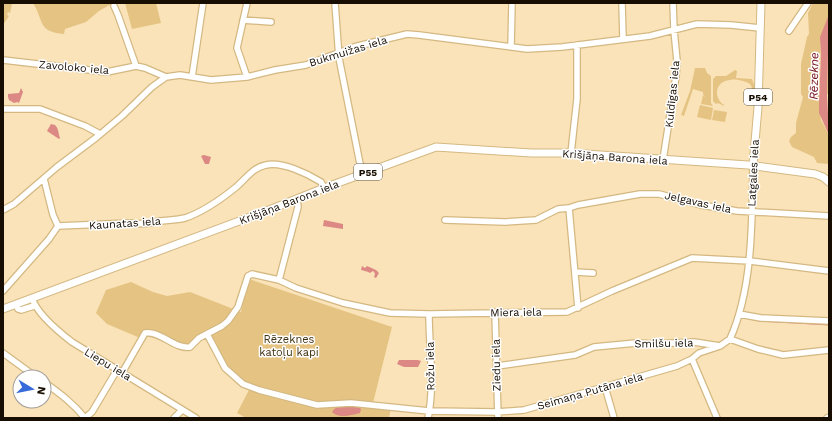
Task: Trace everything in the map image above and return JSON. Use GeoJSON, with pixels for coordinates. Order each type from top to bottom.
{"type":"FeatureCollection","features":[{"type":"Feature","properties":{"kind":"main road","name":"Latgales iela"},"geometry":{"type":"LineString","coordinates":[[753,165],[758,107],[761,3]]}},
{"type":"Feature","properties":{"kind":"main road","name":"Krišjāņa Barona iela"},"geometry":{"type":"LineString","coordinates":[[3,310],[436,147],[753,165],[815,174],[823,177],[829,182]]}},
{"type":"Feature","properties":{"kind":"street"},"geometry":{"type":"LineString","coordinates":[[192,77],[202,3]]}},
{"type":"Feature","properties":{"kind":"street"},"geometry":{"type":"LineString","coordinates":[[247,3],[237,48],[247,77]]}},
{"type":"Feature","properties":{"kind":"street"},"geometry":{"type":"LineString","coordinates":[[335,3],[338,53],[362,174]]}},
{"type":"Feature","properties":{"kind":"street"},"geometry":{"type":"LineString","coordinates":[[511,47],[512,3]]}},
{"type":"Feature","properties":{"kind":"street"},"geometry":{"type":"LineString","coordinates":[[622,3],[622,39]]}},
{"type":"Feature","properties":{"kind":"street","name":"Kuldīgas iela"},"geometry":{"type":"LineString","coordinates":[[663,160],[677,61],[673,3]]}},
{"type":"Feature","properties":{"kind":"street"},"geometry":{"type":"LineString","coordinates":[[789,30],[808,3]]}},
{"type":"Feature","properties":{"kind":"street"},"geometry":{"type":"LineString","coordinates":[[114,6],[136,66]]}},
{"type":"Feature","properties":{"kind":"street"},"geometry":{"type":"LineString","coordinates":[[243,20],[271,22]]}},
{"type":"Feature","properties":{"kind":"street","name":"Bukmuižas iela"},"geometry":{"type":"LineString","coordinates":[[166,77],[180,75],[211,80],[247,77],[275,70],[306,65],[338,53],[407,34],[511,47],[545,48],[650,36],[697,24],[760,28]]}},
{"type":"Feature","properties":{"kind":"street"},"geometry":{"type":"LineString","coordinates":[[571,154],[577,99],[577,45]]}},
{"type":"Feature","properties":{"kind":"street","name":"Zavoloko iela"},"geometry":{"type":"LineString","coordinates":[[3,60],[107,72],[136,66],[146,68],[166,77]]}},
{"type":"Feature","properties":{"kind":"street"},"geometry":{"type":"LineString","coordinates":[[5,209],[122,116],[152,87],[166,77]]}},
{"type":"Feature","properties":{"kind":"street"},"geometry":{"type":"LineString","coordinates":[[3,109],[40,110],[85,126],[100,134]]}},
{"type":"Feature","properties":{"kind":"street","name":"Kaunatas iela"},"geometry":{"type":"LineString","coordinates":[[58,226],[130,223],[139,224],[184,218],[210,206],[234,189],[261,166],[269,164],[279,165],[298,171],[321,182],[324,188]]}},
{"type":"Feature","properties":{"kind":"street","name":"Latgales iela"},"geometry":{"type":"LineString","coordinates":[[730,340],[739,314],[750,261],[753,165]]}},
{"type":"Feature","properties":{"kind":"street"},"geometry":{"type":"LineString","coordinates":[[3,291],[49,239],[58,226],[53,215],[44,179]]}},
{"type":"Feature","properties":{"kind":"street","name":"Jelgavas iela"},"geometry":{"type":"LineString","coordinates":[[444,220],[505,222],[536,220],[558,209],[640,194],[659,194],[701,205],[737,211],[829,216]]}},
{"type":"Feature","properties":{"kind":"street"},"geometry":{"type":"LineString","coordinates":[[279,280],[298,207],[297,199]]}},
{"type":"Feature","properties":{"kind":"street"},"geometry":{"type":"LineString","coordinates":[[569,208],[578,308]]}},
{"type":"Feature","properties":{"kind":"street","name":"Miera iela"},"geometry":{"type":"LineString","coordinates":[[207,334],[222,326],[234,314],[238,307],[248,276],[252,274],[279,280],[296,288],[344,303],[390,313],[429,314],[567,312],[612,291],[692,258],[750,261],[829,271]]}},
{"type":"Feature","properties":{"kind":"street"},"geometry":{"type":"LineString","coordinates":[[575,272],[592,273]]}},
{"type":"Feature","properties":{"kind":"street","name":"Liepu iela"},"geometry":{"type":"LineString","coordinates":[[32,298],[34,306],[59,332],[72,342],[196,418]]}},
{"type":"Feature","properties":{"kind":"street"},"geometry":{"type":"LineString","coordinates":[[16,304],[18,309],[21,310],[34,306]]}},
{"type":"Feature","properties":{"kind":"street","name":"Ziedu iela"},"geometry":{"type":"LineString","coordinates":[[495,312],[498,415]]}},
{"type":"Feature","properties":{"kind":"street","name":"Rožu iela"},"geometry":{"type":"LineString","coordinates":[[428,418],[431,376],[429,314]]}},
{"type":"Feature","properties":{"kind":"street"},"geometry":{"type":"LineString","coordinates":[[739,314],[761,318],[829,321]]}},
{"type":"Feature","properties":{"kind":"street"},"geometry":{"type":"LineString","coordinates":[[122,373],[145,334],[152,333],[186,348],[190,347],[199,338],[207,334]]}},
{"type":"Feature","properties":{"kind":"street","name":"Seimaņa Putāna iela"},"geometry":{"type":"LineString","coordinates":[[207,334],[227,371],[250,388],[317,405],[350,403],[382,405],[429,411],[498,415],[524,410],[677,366],[692,359],[699,353],[720,346]]}},
{"type":"Feature","properties":{"kind":"street"},"geometry":{"type":"LineString","coordinates":[[720,346],[730,340],[783,355],[829,350]]}},
{"type":"Feature","properties":{"kind":"street","name":"Smilšu iela"},"geometry":{"type":"LineString","coordinates":[[497,366],[575,355],[594,346],[636,343],[654,344],[694,342],[720,346]]}},
{"type":"Feature","properties":{"kind":"street"},"geometry":{"type":"LineString","coordinates":[[3,354],[25,369]]}},
{"type":"Feature","properties":{"kind":"street"},"geometry":{"type":"LineString","coordinates":[[692,359],[717,418]]}},
{"type":"Feature","properties":{"kind":"street"},"geometry":{"type":"LineString","coordinates":[[52,388],[77,407],[85,418],[92,412],[117,370]]}},
{"type":"Feature","properties":{"kind":"street"},"geometry":{"type":"LineString","coordinates":[[605,387],[614,418]]}},
{"type":"Feature","properties":{"kind":"street"},"geometry":{"type":"LineString","coordinates":[[174,418],[182,410]]}},
{"type":"Feature","properties":{"kind":"green space"},"geometry":{"type":"Polygon","coordinates":[[[3,3],[14,3],[12,4],[10,13],[8,12],[7,15],[9,16],[3,25],[3,3]]]}},
{"type":"Feature","properties":{"kind":"green space"},"geometry":{"type":"Polygon","coordinates":[[[33,3],[113,3],[99,11],[86,22],[65,29],[64,34],[55,33],[45,28],[33,3]]]}},
{"type":"Feature","properties":{"kind":"green space"},"geometry":{"type":"Polygon","coordinates":[[[125,3],[156,3],[161,23],[132,29],[125,3]]]}},
{"type":"Feature","properties":{"kind":"green space"},"geometry":{"type":"Polygon","coordinates":[[[813,3],[829,3],[829,14],[821,38],[819,103],[821,120],[829,135],[829,164],[817,163],[814,157],[792,147],[789,141],[796,133],[796,123],[803,97],[801,94],[801,64],[809,34],[808,13],[813,3]]]}},
{"type":"Feature","properties":{"kind":"green space"},"geometry":{"type":"Polygon","coordinates":[[[829,43],[829,94],[827,94],[828,49],[829,43]]]}},
{"type":"Feature","properties":{"kind":"green space"},"geometry":{"type":"Polygon","coordinates":[[[695,68],[705,68],[707,73],[711,76],[711,103],[713,106],[701,104],[703,95],[706,98],[703,92],[693,89],[684,116],[681,115],[690,91],[695,68]]]}},
{"type":"Feature","properties":{"kind":"green space"},"geometry":{"type":"Polygon","coordinates":[[[735,70],[737,71],[736,78],[752,79],[755,92],[752,91],[751,85],[747,82],[735,80],[725,81],[721,83],[717,90],[718,97],[724,106],[718,103],[716,104],[713,101],[713,79],[716,76],[726,76],[735,70]]]}},
{"type":"Feature","properties":{"kind":"green space"},"geometry":{"type":"Polygon","coordinates":[[[700,105],[713,108],[711,120],[697,117],[700,105]]]}},
{"type":"Feature","properties":{"kind":"green space"},"geometry":{"type":"Polygon","coordinates":[[[714,110],[727,112],[725,122],[712,120],[714,110]]]}},
{"type":"Feature","properties":{"kind":"green space","name":"Rēzeknes katoļu kapi"},"geometry":{"type":"Polygon","coordinates":[[[249,279],[392,327],[373,403],[325,404],[308,401],[246,384],[224,366],[210,340],[203,334],[187,346],[149,330],[144,331],[140,338],[107,324],[96,313],[106,290],[131,282],[153,292],[167,296],[190,292],[241,312],[249,279]]]}},
{"type":"Feature","properties":{"kind":"green space"},"geometry":{"type":"Polygon","coordinates":[[[249,390],[318,407],[352,405],[391,408],[389,418],[246,418],[237,413],[249,390]]]}},
{"type":"Feature","properties":{"kind":"shaded area"},"geometry":{"type":"Polygon","coordinates":[[[829,14],[827,94],[829,135],[819,113],[819,103],[821,54],[820,37],[829,14]]]}},
{"type":"Feature","properties":{"kind":"shaded area"},"geometry":{"type":"Polygon","coordinates":[[[21,88],[23,92],[19,103],[14,103],[9,100],[8,94],[19,93],[21,88]]]}},
{"type":"Feature","properties":{"kind":"shaded area"},"geometry":{"type":"Polygon","coordinates":[[[51,124],[55,125],[57,128],[59,139],[47,131],[51,124]]]}},
{"type":"Feature","properties":{"kind":"shaded area"},"geometry":{"type":"Polygon","coordinates":[[[204,155],[211,157],[209,164],[205,164],[201,156],[204,155]]]}},
{"type":"Feature","properties":{"kind":"shaded area"},"geometry":{"type":"Polygon","coordinates":[[[324,220],[343,224],[343,229],[323,226],[324,220]]]}},
{"type":"Feature","properties":{"kind":"shaded area"},"geometry":{"type":"Polygon","coordinates":[[[362,266],[365,268],[367,266],[376,270],[379,273],[376,278],[374,277],[375,274],[373,271],[370,273],[361,270],[362,266]]]}},
{"type":"Feature","properties":{"kind":"shaded area"},"geometry":{"type":"Polygon","coordinates":[[[399,360],[421,361],[418,367],[404,367],[397,364],[399,360]]]}},
{"type":"Feature","properties":{"kind":"shaded area"},"geometry":{"type":"Polygon","coordinates":[[[358,406],[361,409],[360,413],[353,415],[341,416],[332,412],[334,409],[340,407],[358,406]]]}},
{"type":"Feature","properties":{"kind":"waterway"},"geometry":{"type":"LineString","coordinates":[[745,318],[759,321],[829,325]]}},
{"type":"Feature","properties":{"kind":"water label","name":"Rēzekne"},"geometry":{"type":"Point","coordinates":[814,76]}}]}
